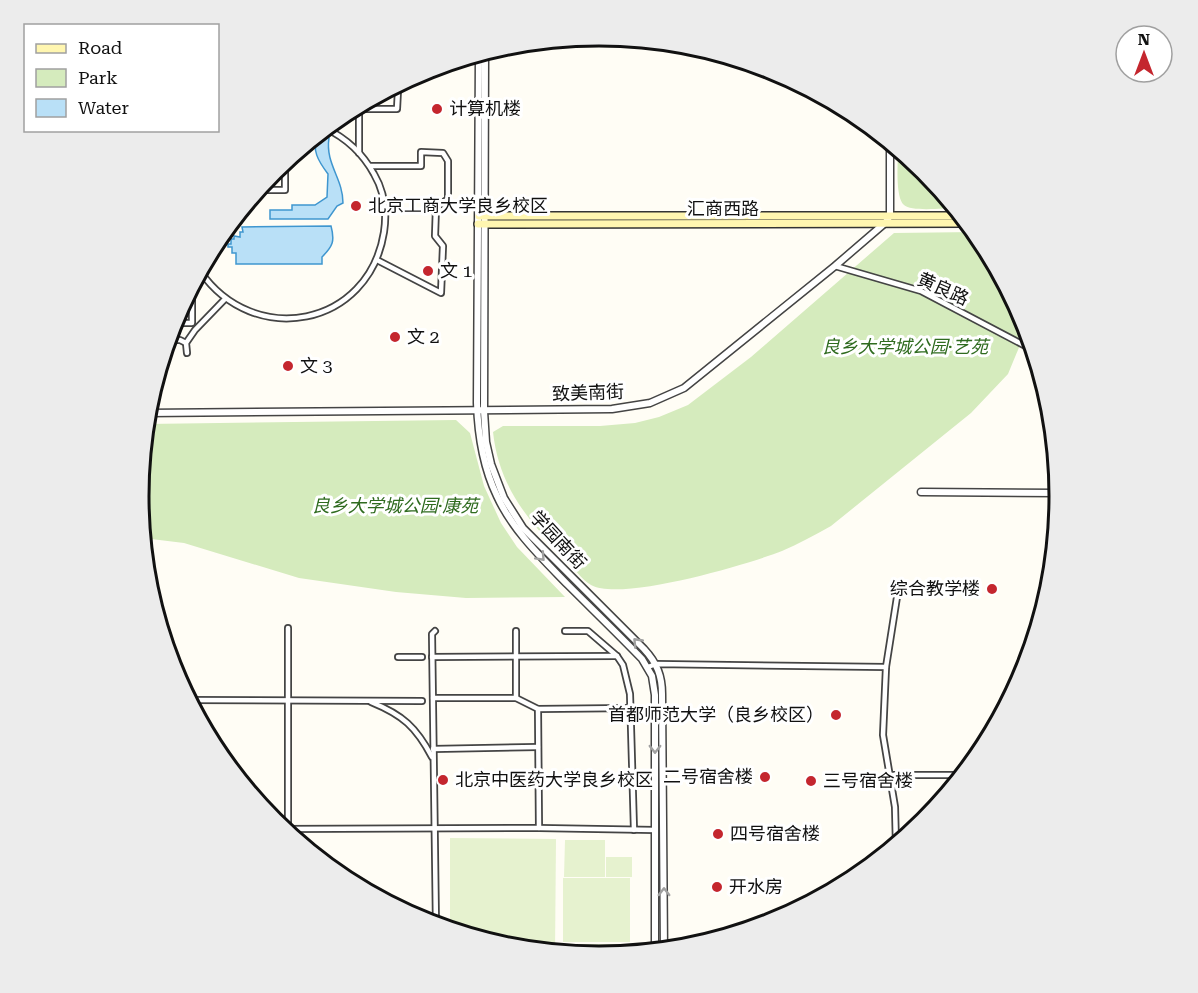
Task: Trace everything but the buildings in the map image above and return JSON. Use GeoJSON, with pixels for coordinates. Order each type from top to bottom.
{"type":"FeatureCollection","features":[{"type":"Feature","properties":{"kind":"main road","name":"汇商西路"},"geometry":{"type":"LineString","coordinates":[[481,220],[950,216]]}},
{"type":"Feature","properties":{"kind":"main road","name":"汇商西路"},"geometry":{"type":"LineString","coordinates":[[481,220],[956,223]]}},
{"type":"Feature","properties":{"kind":"street","name":"学园南街"},"geometry":{"type":"LineString","coordinates":[[481,220],[485,62]]}},
{"type":"Feature","properties":{"kind":"street","name":"学园南街"},"geometry":{"type":"LineString","coordinates":[[479,63],[480,411],[486,442],[491,464],[504,498],[523,528],[641,646],[656,664],[662,680],[664,942]]}},
{"type":"Feature","properties":{"kind":"street"},"geometry":{"type":"LineString","coordinates":[[373,108],[397,109],[398,94]]}},
{"type":"Feature","properties":{"kind":"street"},"geometry":{"type":"LineString","coordinates":[[359,116],[359,153]]}},
{"type":"Feature","properties":{"kind":"street"},"geometry":{"type":"LineString","coordinates":[[205,278],[216,291],[239,308],[279,319],[308,316],[334,307],[346,299],[366,279],[377,260],[386,223],[382,192],[370,166],[348,141],[334,133]]}},
{"type":"Feature","properties":{"kind":"street"},"geometry":{"type":"LineString","coordinates":[[370,166],[421,166],[421,152],[443,153],[448,161],[448,199],[436,207],[435,236],[443,246],[441,293],[377,260]]}},
{"type":"Feature","properties":{"kind":"street"},"geometry":{"type":"LineString","coordinates":[[890,153],[890,216]]}},
{"type":"Feature","properties":{"kind":"street"},"geometry":{"type":"LineString","coordinates":[[270,190],[285,190],[285,174]]}},
{"type":"Feature","properties":{"kind":"street","name":"致美南街"},"geometry":{"type":"LineString","coordinates":[[157,413],[612,410],[650,403],[684,388],[835,266],[885,223],[890,216]]}},
{"type":"Feature","properties":{"kind":"street","name":"黄良路"},"geometry":{"type":"LineString","coordinates":[[835,266],[921,291],[1022,344]]}},
{"type":"Feature","properties":{"kind":"street"},"geometry":{"type":"LineString","coordinates":[[187,353],[186,343],[195,330],[225,299]]}},
{"type":"Feature","properties":{"kind":"street"},"geometry":{"type":"LineString","coordinates":[[183,323],[192,323],[192,304]]}},
{"type":"Feature","properties":{"kind":"street"},"geometry":{"type":"LineString","coordinates":[[177,340],[186,343]]}},
{"type":"Feature","properties":{"kind":"street","name":"学园南街"},"geometry":{"type":"LineString","coordinates":[[480,411],[477,424],[485,466],[497,497],[510,519],[541,557],[648,667]]}},
{"type":"Feature","properties":{"kind":"street"},"geometry":{"type":"LineString","coordinates":[[921,492],[1049,493]]}},
{"type":"Feature","properties":{"kind":"street"},"geometry":{"type":"LineString","coordinates":[[896,835],[895,807],[883,735],[886,667],[897,597]]}},
{"type":"Feature","properties":{"kind":"street"},"geometry":{"type":"LineString","coordinates":[[288,628],[288,822]]}},
{"type":"Feature","properties":{"kind":"street"},"geometry":{"type":"LineString","coordinates":[[435,631],[432,634],[435,915]]}},
{"type":"Feature","properties":{"kind":"street"},"geometry":{"type":"LineString","coordinates":[[516,631],[516,698]]}},
{"type":"Feature","properties":{"kind":"street"},"geometry":{"type":"LineString","coordinates":[[564,631],[588,631],[623,665],[631,708],[634,830]]}},
{"type":"Feature","properties":{"kind":"street"},"geometry":{"type":"LineString","coordinates":[[398,657],[422,657]]}},
{"type":"Feature","properties":{"kind":"street"},"geometry":{"type":"LineString","coordinates":[[432,657],[617,657]]}},
{"type":"Feature","properties":{"kind":"street"},"geometry":{"type":"LineString","coordinates":[[655,943],[655,695],[652,675],[648,667],[656,664],[886,667]]}},
{"type":"Feature","properties":{"kind":"street"},"geometry":{"type":"LineString","coordinates":[[433,698],[516,698],[538,709],[631,708]]}},
{"type":"Feature","properties":{"kind":"street"},"geometry":{"type":"LineString","coordinates":[[197,700],[422,701]]}},
{"type":"Feature","properties":{"kind":"street"},"geometry":{"type":"LineString","coordinates":[[368,701],[390,709],[406,720],[420,734],[434,759]]}},
{"type":"Feature","properties":{"kind":"street"},"geometry":{"type":"LineString","coordinates":[[538,709],[539,828]]}},
{"type":"Feature","properties":{"kind":"street"},"geometry":{"type":"LineString","coordinates":[[434,749],[538,747]]}},
{"type":"Feature","properties":{"kind":"street"},"geometry":{"type":"LineString","coordinates":[[890,774],[952,775]]}},
{"type":"Feature","properties":{"kind":"street"},"geometry":{"type":"LineString","coordinates":[[296,829],[655,830]]}},
{"type":"Feature","properties":{"kind":"green space"},"geometry":{"type":"Polygon","coordinates":[[[898,160],[944,208],[921,209],[904,205],[899,195],[898,160]]]}},
{"type":"Feature","properties":{"kind":"green space","name":"良乡大学城公园·艺苑"},"geometry":{"type":"Polygon","coordinates":[[[963,232],[1003,297],[1021,342],[1008,374],[971,413],[831,526],[782,551],[715,572],[629,589],[606,589],[591,585],[584,580],[539,531],[517,502],[502,470],[493,432],[503,426],[600,426],[635,423],[659,417],[688,405],[751,357],[894,233],[963,232]]]}},
{"type":"Feature","properties":{"kind":"green space","name":"良乡大学城公园·康苑"},"geometry":{"type":"Polygon","coordinates":[[[456,420],[470,433],[484,486],[501,523],[517,547],[565,597],[466,598],[396,592],[299,578],[184,543],[151,539],[150,467],[155,424],[456,420]]]}},
{"type":"Feature","properties":{"kind":"green space"},"geometry":{"type":"Polygon","coordinates":[[[450,838],[556,839],[555,945],[511,938],[450,921],[450,838]]]}},
{"type":"Feature","properties":{"kind":"green space"},"geometry":{"type":"Polygon","coordinates":[[[565,840],[605,840],[605,877],[564,877],[565,840]]]}},
{"type":"Feature","properties":{"kind":"green space"},"geometry":{"type":"Polygon","coordinates":[[[606,857],[632,857],[632,877],[606,877],[606,857]]]}},
{"type":"Feature","properties":{"kind":"green space"},"geometry":{"type":"Polygon","coordinates":[[[563,878],[630,878],[630,942],[563,942],[563,878]]]}},
{"type":"Feature","properties":{"kind":"green space"},"geometry":{"type":"Polygon","coordinates":[[[564,944],[640,944],[628,946],[564,944]]]}},
{"type":"Feature","properties":{"kind":"water"},"geometry":{"type":"Polygon","coordinates":[[[329,138],[328,147],[343,203],[337,206],[328,219],[270,219],[270,210],[292,210],[292,205],[315,205],[327,197],[328,174],[315,147],[329,138]]]}},
{"type":"Feature","properties":{"kind":"water"},"geometry":{"type":"Polygon","coordinates":[[[331,226],[332,243],[322,257],[322,264],[236,264],[236,253],[232,253],[232,247],[228,247],[234,236],[240,237],[240,232],[243,232],[242,227],[331,226]]]}},
{"type":"Feature","properties":{"kind":"place","name":"计算机楼"},"geometry":{"type":"Point","coordinates":[437,109]}},
{"type":"Feature","properties":{"kind":"place","name":"北京工商大学良乡校区"},"geometry":{"type":"Point","coordinates":[356,206]}},
{"type":"Feature","properties":{"kind":"place","name":"文 1"},"geometry":{"type":"Point","coordinates":[428,271]}},
{"type":"Feature","properties":{"kind":"place","name":"文 2"},"geometry":{"type":"Point","coordinates":[395,337]}},
{"type":"Feature","properties":{"kind":"place","name":"文 3"},"geometry":{"type":"Point","coordinates":[288,366]}},
{"type":"Feature","properties":{"kind":"place","name":"综合教学楼"},"geometry":{"type":"Point","coordinates":[992,589]}},
{"type":"Feature","properties":{"kind":"place","name":"首都师范大学（良乡校区）"},"geometry":{"type":"Point","coordinates":[836,715]}},
{"type":"Feature","properties":{"kind":"place","name":"二号宿舍楼"},"geometry":{"type":"Point","coordinates":[765,777]}},
{"type":"Feature","properties":{"kind":"place","name":"北京中医药大学良乡校区"},"geometry":{"type":"Point","coordinates":[443,780]}},
{"type":"Feature","properties":{"kind":"place","name":"三号宿舍楼"},"geometry":{"type":"Point","coordinates":[811,781]}},
{"type":"Feature","properties":{"kind":"place","name":"四号宿舍楼"},"geometry":{"type":"Point","coordinates":[718,834]}},
{"type":"Feature","properties":{"kind":"place","name":"开水房"},"geometry":{"type":"Point","coordinates":[717,887]}}]}
